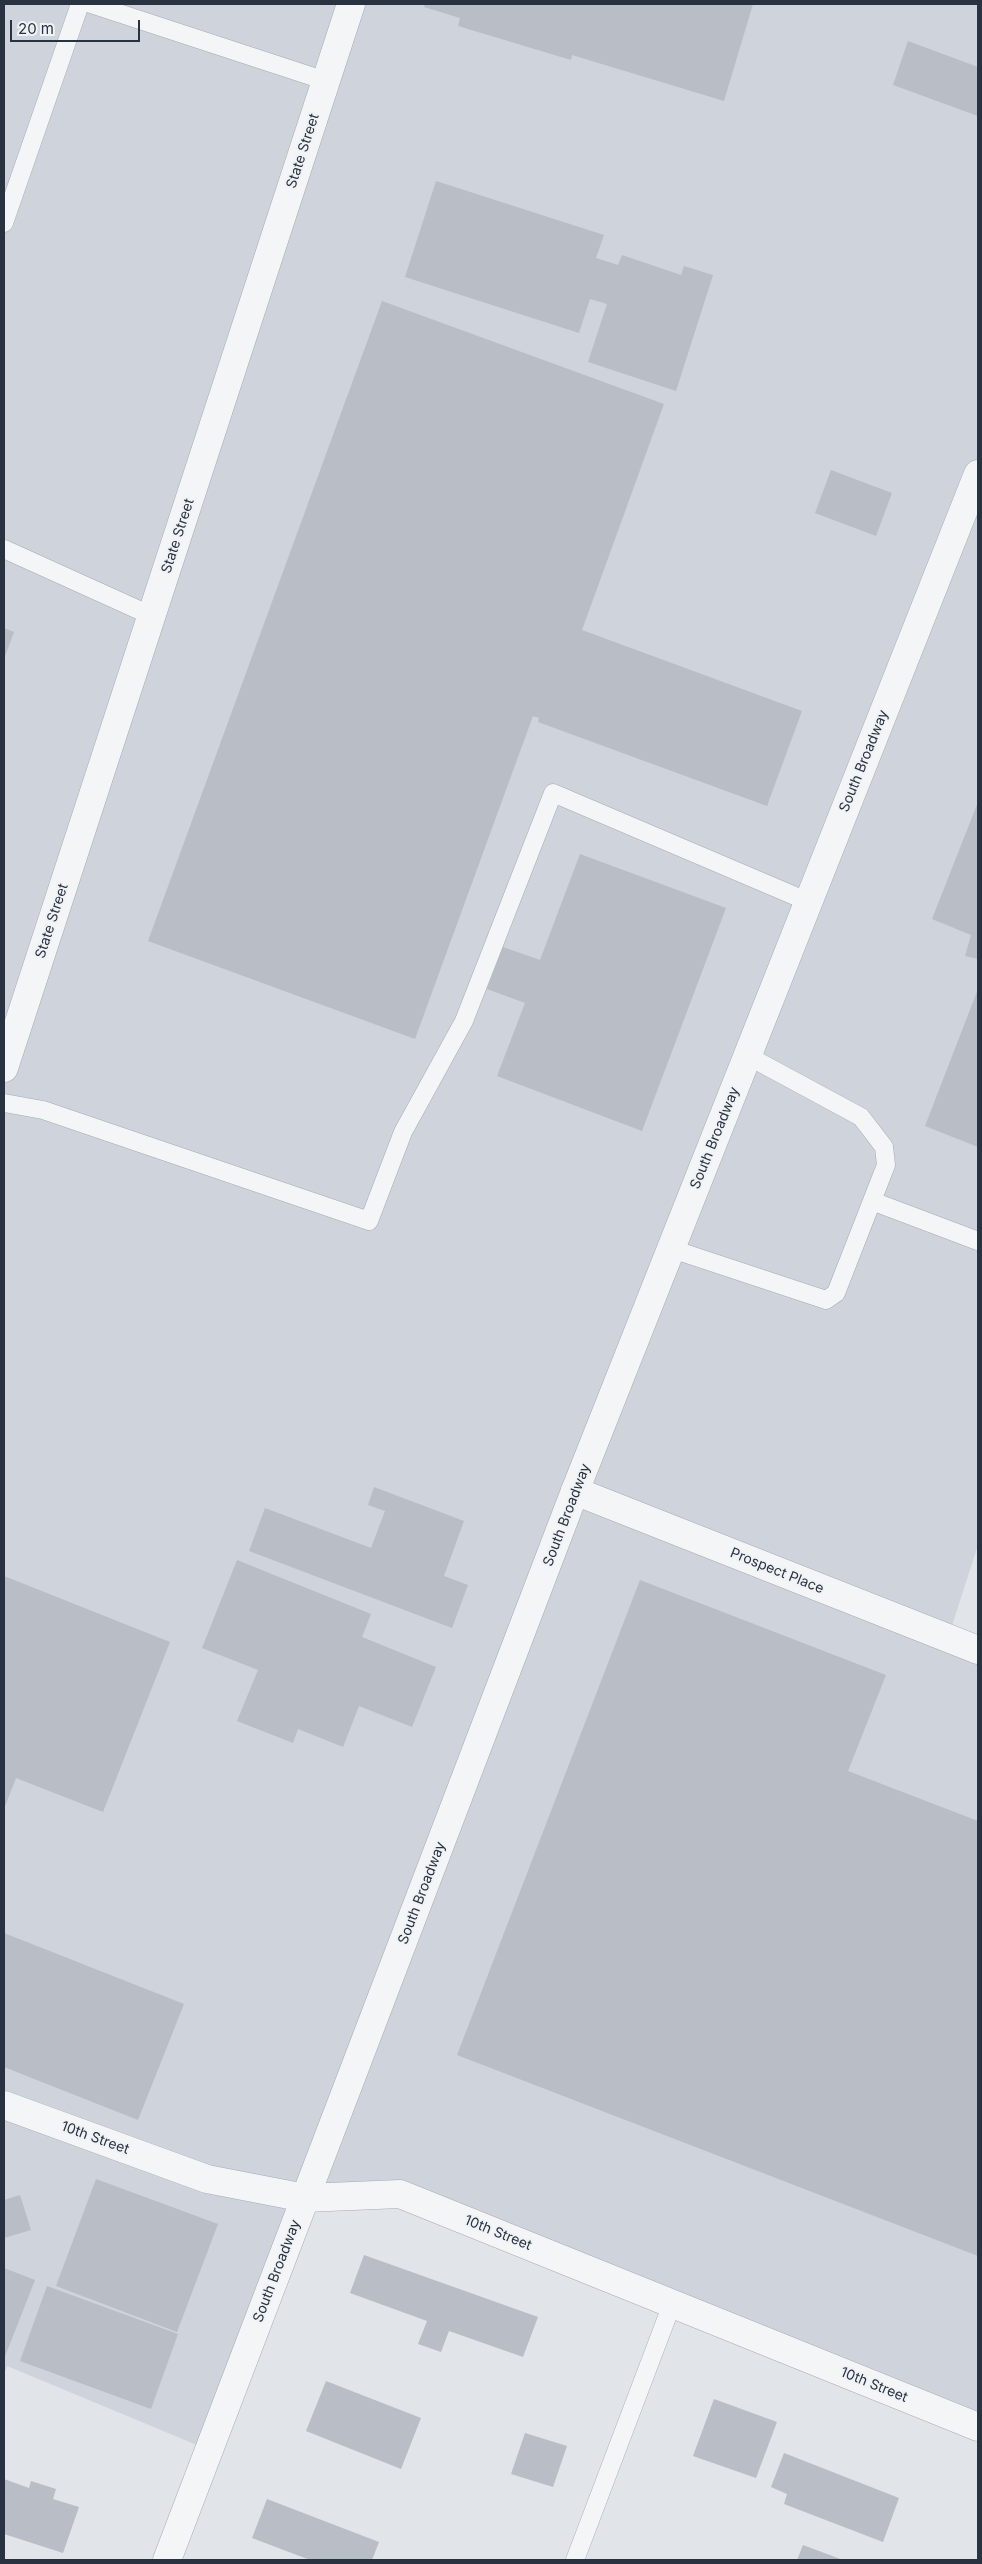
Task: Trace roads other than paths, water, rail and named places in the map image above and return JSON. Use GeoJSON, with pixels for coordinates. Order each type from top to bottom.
{"type":"FeatureCollection","features":[{"type":"Feature","properties":{"kind":"street","name":"State Street"},"geometry":{"type":"LineString","coordinates":[[4,1068],[351,4]]}},
{"type":"Feature","properties":{"kind":"street","name":"South Broadway"},"geometry":{"type":"LineString","coordinates":[[167,2560],[575,1492],[978,474]]}},
{"type":"Feature","properties":{"kind":"street","name":"Prospect Place"},"geometry":{"type":"LineString","coordinates":[[575,1492],[978,1650]]}},
{"type":"Feature","properties":{"kind":"street","name":"10th Street"},"geometry":{"type":"LineString","coordinates":[[4,2105],[207,2179],[305,2198],[400,2194],[978,2427]]}},
{"type":"Feature","properties":{"kind":"lane"},"geometry":{"type":"LineString","coordinates":[[4,223],[80,4]]}},
{"type":"Feature","properties":{"kind":"lane"},"geometry":{"type":"LineString","coordinates":[[91,4],[326,81]]}},
{"type":"Feature","properties":{"kind":"lane"},"geometry":{"type":"LineString","coordinates":[[4,549],[152,616]]}},
{"type":"Feature","properties":{"kind":"lane"},"geometry":{"type":"LineString","coordinates":[[4,1103],[43,1110],[369,1221],[403,1132],[464,1021],[553,793],[809,902]]}},
{"type":"Feature","properties":{"kind":"lane"},"geometry":{"type":"LineString","coordinates":[[672,1248],[826,1300],[836,1293],[886,1165],[884,1147],[861,1117],[748,1056]]}},
{"type":"Feature","properties":{"kind":"lane"},"geometry":{"type":"LineString","coordinates":[[872,1200],[978,1241]]}},
{"type":"Feature","properties":{"kind":"lane"},"geometry":{"type":"LineString","coordinates":[[575,2560],[672,2304]]}}]}
